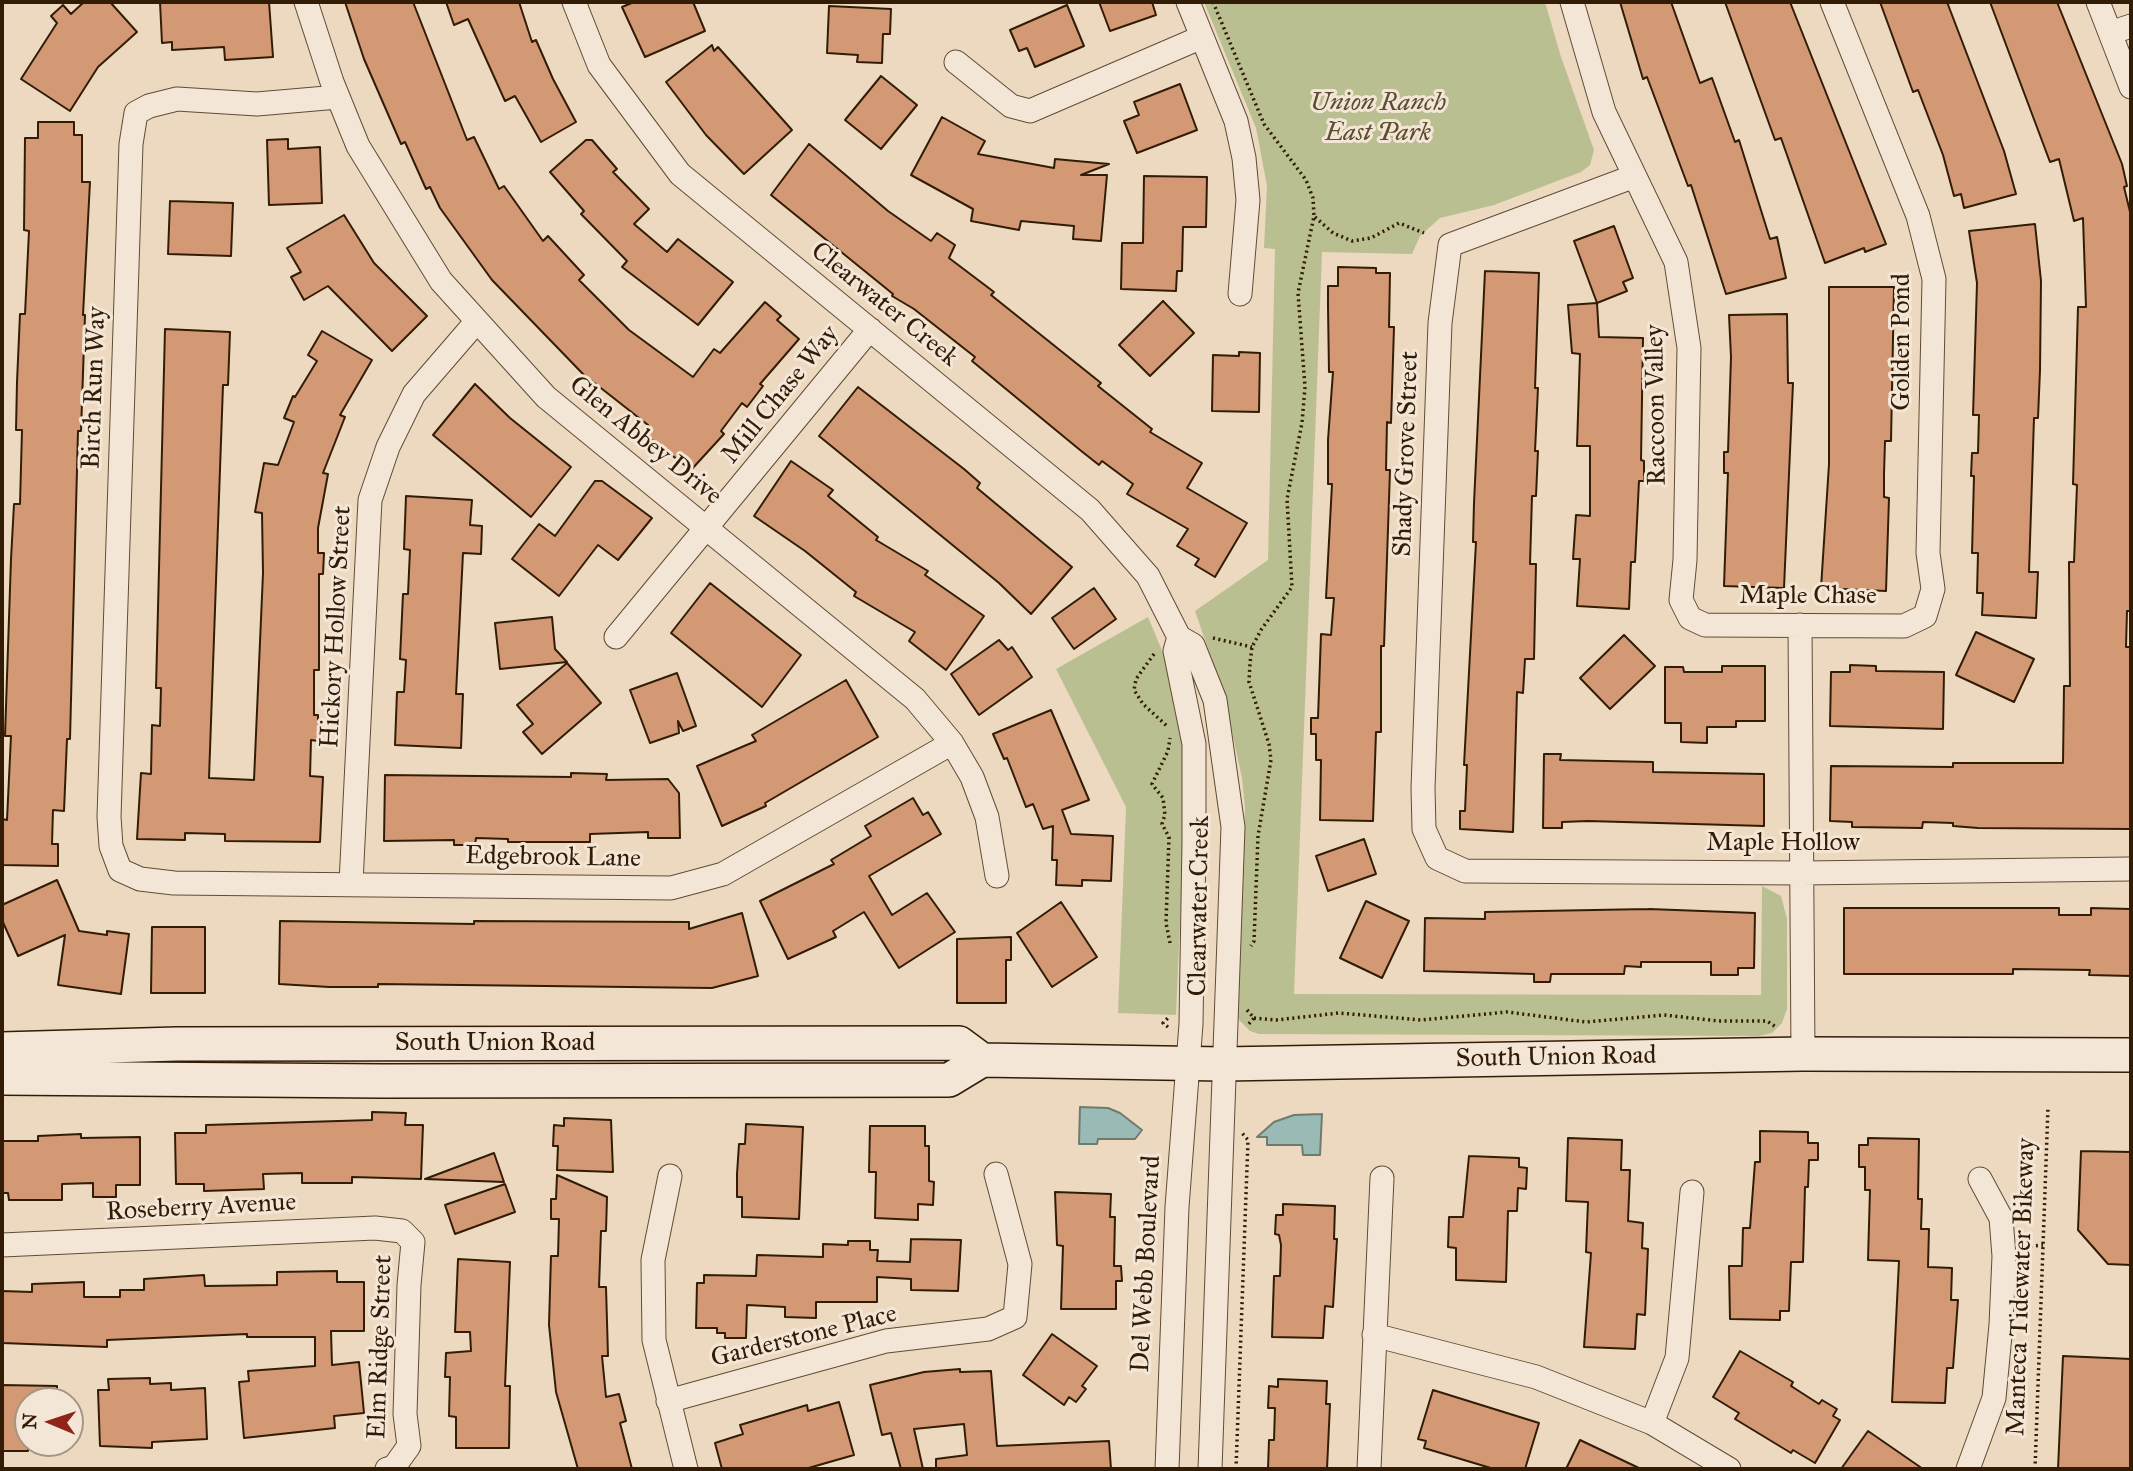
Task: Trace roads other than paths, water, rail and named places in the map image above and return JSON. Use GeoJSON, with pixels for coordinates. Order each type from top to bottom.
{"type":"FeatureCollection","features":[{"type":"Feature","properties":{"kind":"street","name":"Glen Abbey Drive"},"geometry":{"type":"LineString","coordinates":[[306,2],[338,97],[358,146],[441,281],[546,397],[915,699],[952,743],[972,777],[987,817],[997,876]]}},
{"type":"Feature","properties":{"kind":"street","name":"Clearwater Creek"},"geometry":{"type":"LineString","coordinates":[[574,2],[599,65],[680,174],[1090,510],[1148,576],[1169,642],[1175,651],[1194,744],[1188,1062]]}},
{"type":"Feature","properties":{"kind":"street"},"geometry":{"type":"LineString","coordinates":[[1188,2],[1236,121],[1244,158],[1248,200],[1240,294]]}},
{"type":"Feature","properties":{"kind":"street","name":"Raccoon Valley"},"geometry":{"type":"LineString","coordinates":[[1572,2],[1604,112],[1632,177],[1676,262],[1689,348],[1685,560],[1681,600],[1690,618]]}},
{"type":"Feature","properties":{"kind":"street","name":"Golden Pond"},"geometry":{"type":"LineString","coordinates":[[1832,2],[1918,216],[1934,279],[1928,553],[1933,589],[1924,616]]}},
{"type":"Feature","properties":{"kind":"street"},"geometry":{"type":"LineString","coordinates":[[2098,2],[2121,29],[2131,86]]}},
{"type":"Feature","properties":{"kind":"street"},"geometry":{"type":"LineString","coordinates":[[956,62],[1011,106],[1030,111],[1202,37]]}},
{"type":"Feature","properties":{"kind":"street","name":"Birch Run Way"},"geometry":{"type":"LineString","coordinates":[[120,870],[111,846],[109,817],[131,144],[136,113],[149,106],[177,99],[257,104],[338,97]]}},
{"type":"Feature","properties":{"kind":"street","name":"Shady Grove Street"},"geometry":{"type":"LineString","coordinates":[[1437,858],[1424,829],[1423,788],[1440,323],[1450,245],[1632,177]]}},
{"type":"Feature","properties":{"kind":"street","name":"Hickory Hollow Street"},"geometry":{"type":"LineString","coordinates":[[351,883],[370,500],[388,447],[414,394],[477,321]]}},
{"type":"Feature","properties":{"kind":"street","name":"Mill Chase Way"},"geometry":{"type":"LineString","coordinates":[[616,637],[870,330]]}},
{"type":"Feature","properties":{"kind":"street","name":"Maple Chase"},"geometry":{"type":"LineString","coordinates":[[1690,618],[1705,625],[1904,626],[1924,616]]}},
{"type":"Feature","properties":{"kind":"street"},"geometry":{"type":"LineString","coordinates":[[1800,625],[1803,1054]]}},
{"type":"Feature","properties":{"kind":"street","name":"Clearwater Creek"},"geometry":{"type":"LineString","coordinates":[[1169,642],[1193,645],[1215,700],[1233,827],[1223,1064]]}},
{"type":"Feature","properties":{"kind":"street","name":"Edgebrook Lane"},"geometry":{"type":"LineString","coordinates":[[120,870],[140,879],[174,883],[671,888],[723,874],[952,743]]}},
{"type":"Feature","properties":{"kind":"street","name":"Maple Hollow"},"geometry":{"type":"LineString","coordinates":[[1437,858],[1465,871],[1802,873],[2131,869]]}},
{"type":"Feature","properties":{"kind":"street","name":"South Union Road"},"geometry":{"type":"LineString","coordinates":[[2,1049],[177,1044],[959,1043],[982,1060]]}},
{"type":"Feature","properties":{"kind":"street","name":"South Union Road"},"geometry":{"type":"LineString","coordinates":[[2,1077],[369,1082],[949,1080],[982,1060],[1223,1064],[1803,1054],[2131,1055]]}},
{"type":"Feature","properties":{"kind":"street","name":"Del Webb Boulevard"},"geometry":{"type":"LineString","coordinates":[[1167,1469],[1177,1207],[1188,1062]]}},
{"type":"Feature","properties":{"kind":"street"},"geometry":{"type":"LineString","coordinates":[[1210,1469],[1223,1064]]}},
{"type":"Feature","properties":{"kind":"street","name":"Garderstone Place"},"geometry":{"type":"LineString","coordinates":[[668,1401],[886,1341],[988,1329],[1015,1317],[1020,1264],[996,1174]]}},
{"type":"Feature","properties":{"kind":"street"},"geometry":{"type":"LineString","coordinates":[[670,1176],[653,1260],[654,1340],[686,1469]]}},
{"type":"Feature","properties":{"kind":"street"},"geometry":{"type":"LineString","coordinates":[[1369,1469],[1382,1178]]}},
{"type":"Feature","properties":{"kind":"street"},"geometry":{"type":"LineString","coordinates":[[1968,1469],[1994,1398],[2004,1256],[2001,1218],[1980,1180]]}},
{"type":"Feature","properties":{"kind":"street"},"geometry":{"type":"LineString","coordinates":[[1652,1423],[1677,1358],[1692,1192]]}},
{"type":"Feature","properties":{"kind":"street","name":"Roseberry Avenue"},"geometry":{"type":"LineString","coordinates":[[2,1245],[375,1228],[402,1231]]}},
{"type":"Feature","properties":{"kind":"street","name":"Elm Ridge Street"},"geometry":{"type":"LineString","coordinates":[[390,1468],[409,1446],[406,1375],[409,1285],[414,1242],[402,1231]]}},
{"type":"Feature","properties":{"kind":"street"},"geometry":{"type":"LineString","coordinates":[[1374,1335],[1536,1377],[1652,1423],[1728,1469]]}},
{"type":"Feature","properties":{"kind":"water"},"geometry":{"type":"Polygon","coordinates":[[[1080,1107],[1108,1108],[1120,1113],[1142,1130],[1135,1139],[1098,1139],[1097,1144],[1079,1144],[1080,1107]]]}},
{"type":"Feature","properties":{"kind":"water"},"geometry":{"type":"Polygon","coordinates":[[[1322,1114],[1320,1155],[1303,1155],[1302,1145],[1267,1145],[1267,1137],[1257,1137],[1274,1122],[1294,1115],[1322,1114]]]}},
{"type":"Feature","properties":{"kind":"park label","name":"Union Ranch East Park"},"geometry":{"type":"Point","coordinates":[1378,119]}}]}
